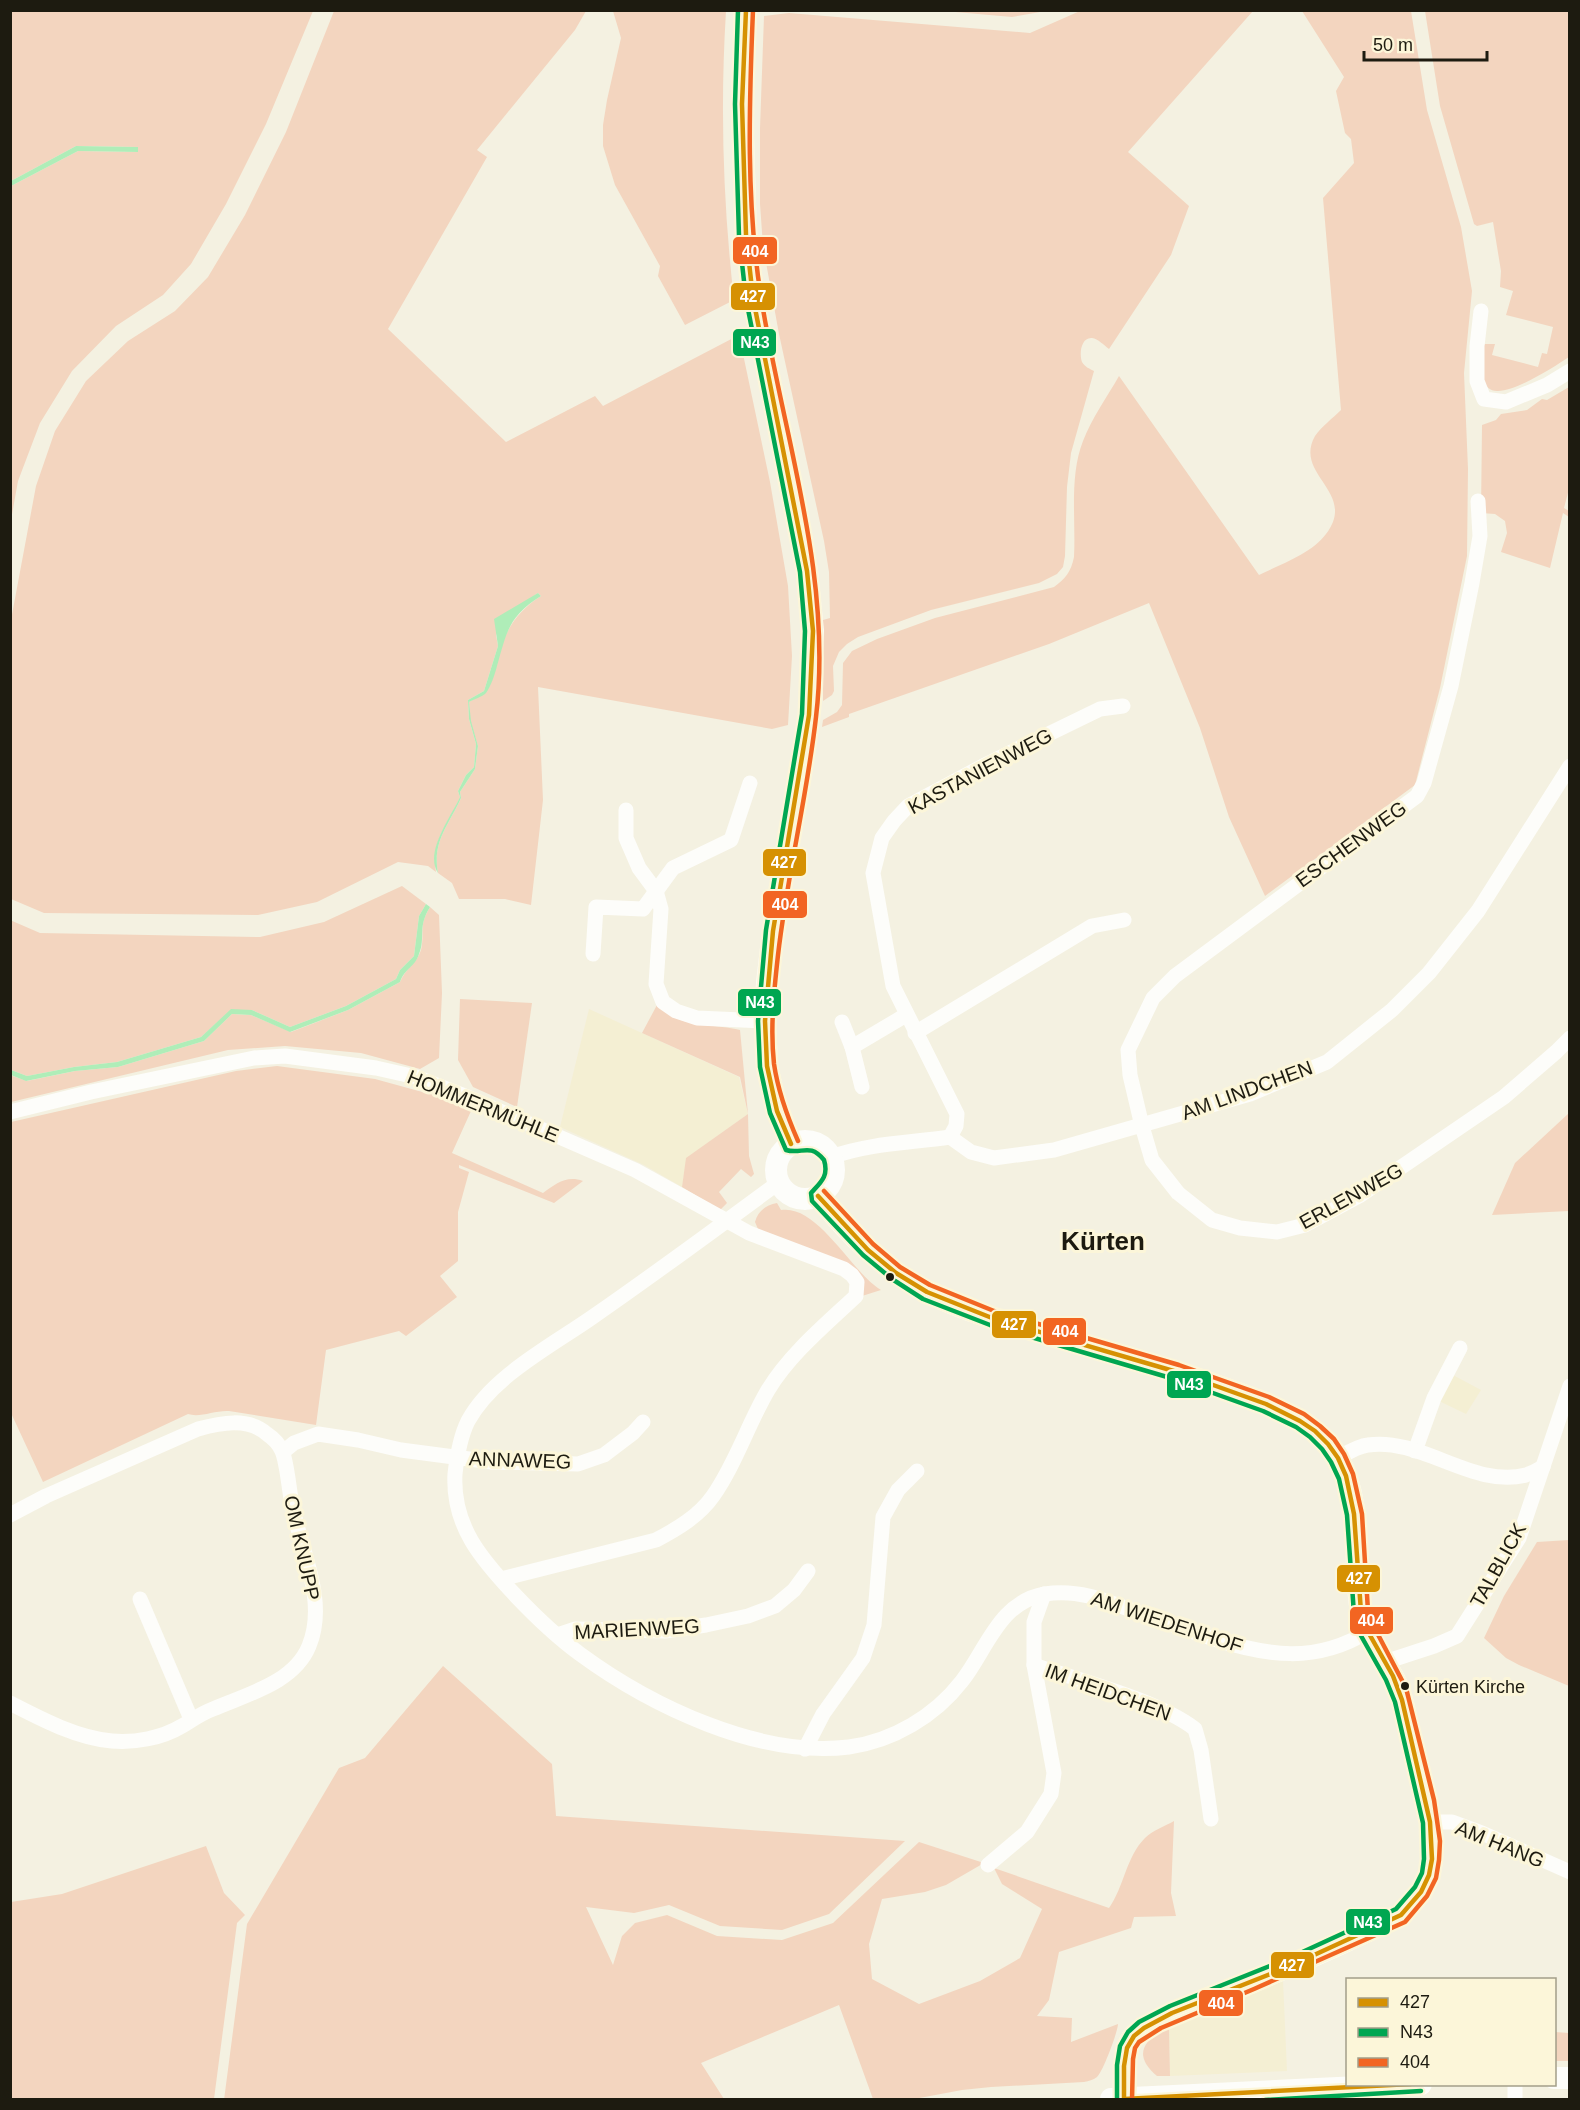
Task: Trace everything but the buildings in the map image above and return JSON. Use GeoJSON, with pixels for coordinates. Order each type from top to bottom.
{"type":"FeatureCollection","features":[{"type":"Feature","properties":{"kind":"main road"},"geometry":{"type":"LineString","coordinates":[[746,10],[742,104],[746,235],[753,298],[807,571],[813,631],[810,715],[773,931],[765,1021],[767,1066],[777,1111],[791,1144]]}},
{"type":"Feature","properties":{"kind":"main road"},"geometry":{"type":"LineString","coordinates":[[802,1141],[814,1142],[824,1148],[831,1157],[834,1168],[833,1179],[827,1190],[818,1196],[807,1199],[796,1198],[785,1193],[778,1183],[775,1173],[777,1161],[782,1151],[791,1144],[802,1141]]}},
{"type":"Feature","properties":{"kind":"main road"},"geometry":{"type":"LineString","coordinates":[[818,1196],[865,1248],[899,1276],[929,1293],[1019,1326],[1152,1364],[1252,1398],[1284,1411],[1301,1422],[1328,1445],[1338,1458],[1348,1481],[1355,1512],[1357,1581],[1362,1616],[1401,1694],[1430,1822],[1432,1846],[1429,1875],[1417,1897],[1401,1915],[1157,2021],[1133,2037],[1128,2045],[1116,2099],[1399,2086]]}},
{"type":"Feature","properties":{"kind":"street"},"geometry":{"type":"LineString","coordinates":[[1481,311],[1477,346],[1477,381],[1484,399],[1506,402],[1547,385],[1569,371]]}},
{"type":"Feature","properties":{"kind":"street","name":"ESCHENWEG"},"geometry":{"type":"LineString","coordinates":[[1142,1125],[1130,1075],[1128,1050],[1153,998],[1175,976],[1215,944],[1417,796],[1424,783],[1452,686],[1480,536],[1478,501]]}},
{"type":"Feature","properties":{"kind":"street","name":"KASTANIENWEG"},"geometry":{"type":"LineString","coordinates":[[950,1137],[956,1126],[957,1114],[893,986],[873,873],[882,838],[908,806],[983,766],[1100,709],[1123,706]]}},
{"type":"Feature","properties":{"kind":"street","name":"AM LINDCHEN"},"geometry":{"type":"LineString","coordinates":[[950,1137],[971,1152],[994,1158],[1054,1150],[1250,1094],[1327,1062],[1392,1010],[1429,973],[1478,910],[1569,766]]}},
{"type":"Feature","properties":{"kind":"street"},"geometry":{"type":"LineString","coordinates":[[593,954],[596,907],[643,909],[674,868],[732,840],[750,783]]}},
{"type":"Feature","properties":{"kind":"street"},"geometry":{"type":"LineString","coordinates":[[626,810],[626,838],[639,868],[657,891],[661,909],[656,984],[663,1002],[676,1011],[697,1018],[765,1021]]}},
{"type":"Feature","properties":{"kind":"street"},"geometry":{"type":"LineString","coordinates":[[915,1033],[1092,926],[1124,920]]}},
{"type":"Feature","properties":{"kind":"street"},"geometry":{"type":"LineString","coordinates":[[852,1047],[906,1015]]}},
{"type":"Feature","properties":{"kind":"street"},"geometry":{"type":"LineString","coordinates":[[842,1022],[852,1047],[862,1087]]}},
{"type":"Feature","properties":{"kind":"street","name":"ERLENWEG"},"geometry":{"type":"LineString","coordinates":[[1142,1125],[1152,1160],[1186,1200],[1212,1220],[1240,1228],[1277,1232],[1305,1225],[1359,1196],[1409,1163],[1504,1097],[1569,1038]]}},
{"type":"Feature","properties":{"kind":"street","name":"HOMMERMÜHLE"},"geometry":{"type":"LineString","coordinates":[[10,1112],[114,1087],[254,1058],[285,1056],[345,1062],[416,1077],[470,1098],[635,1170],[749,1233],[844,1269],[852,1275],[857,1282],[855,1296],[782,1369],[752,1420],[722,1482],[713,1497],[695,1515],[676,1530],[656,1540],[501,1579]]}},
{"type":"Feature","properties":{"kind":"street"},"geometry":{"type":"LineString","coordinates":[[831,1157],[850,1150],[896,1142],[950,1137]]}},
{"type":"Feature","properties":{"kind":"street"},"geometry":{"type":"LineString","coordinates":[[778,1183],[530,1360],[492,1391],[477,1407],[466,1426],[456,1457],[455,1501],[460,1520],[480,1555],[557,1635],[608,1673],[676,1709],[736,1733],[805,1749],[854,1746],[880,1739],[910,1726],[929,1714],[969,1672],[1000,1621],[1019,1603],[1044,1594]]}},
{"type":"Feature","properties":{"kind":"street"},"geometry":{"type":"LineString","coordinates":[[1415,1451],[1434,1398],[1460,1348]]}},
{"type":"Feature","properties":{"kind":"street","name":"TALBLICK"},"geometry":{"type":"LineString","coordinates":[[1385,1662],[1457,1636],[1519,1538],[1569,1386]]}},
{"type":"Feature","properties":{"kind":"street","name":"ANNAWEG"},"geometry":{"type":"LineString","coordinates":[[456,1457],[492,1462],[578,1464],[604,1455],[643,1422]]}},
{"type":"Feature","properties":{"kind":"street"},"geometry":{"type":"LineString","coordinates":[[10,1515],[46,1496],[198,1429],[216,1424],[250,1424],[265,1432],[283,1452],[294,1443],[318,1434],[401,1450],[456,1457]]}},
{"type":"Feature","properties":{"kind":"street"},"geometry":{"type":"LineString","coordinates":[[1338,1458],[1365,1445],[1392,1446],[1415,1451],[1475,1472],[1500,1476],[1526,1475],[1543,1467]]}},
{"type":"Feature","properties":{"kind":"street","name":"OM KNUPP"},"geometry":{"type":"LineString","coordinates":[[10,1703],[73,1732],[109,1741],[125,1741],[156,1737],[265,1687],[290,1672],[311,1641],[315,1599],[292,1506],[283,1452]]}},
{"type":"Feature","properties":{"kind":"street"},"geometry":{"type":"LineString","coordinates":[[805,1749],[823,1714],[853,1675],[866,1650],[874,1625],[883,1517],[898,1490],[917,1471]]}},
{"type":"Feature","properties":{"kind":"street","name":"MARIENWEG"},"geometry":{"type":"LineString","coordinates":[[557,1635],[575,1629],[665,1631],[748,1616],[775,1606],[794,1590],[807,1571]]}},
{"type":"Feature","properties":{"kind":"street","name":"AM WIEDENHOF"},"geometry":{"type":"LineString","coordinates":[[1044,1594],[1075,1593],[1101,1598],[1152,1618],[1232,1644],[1280,1655],[1338,1647],[1352,1642],[1369,1631]]}},
{"type":"Feature","properties":{"kind":"street"},"geometry":{"type":"LineString","coordinates":[[988,1865],[1027,1832],[1051,1794],[1054,1773],[1034,1665],[1034,1622],[1044,1594]]}},
{"type":"Feature","properties":{"kind":"street"},"geometry":{"type":"LineString","coordinates":[[140,1599],[191,1719]]}},
{"type":"Feature","properties":{"kind":"street","name":"IM HEIDCHEN"},"geometry":{"type":"LineString","coordinates":[[1034,1665],[1130,1698],[1170,1714],[1195,1729],[1202,1750],[1211,1819]]}},
{"type":"Feature","properties":{"kind":"street","name":"AM HANG"},"geometry":{"type":"LineString","coordinates":[[1430,1822],[1452,1822],[1569,1872]]}},
{"type":"Feature","properties":{"kind":"shaded area"},"geometry":{"type":"Polygon","coordinates":[[[10,11],[313,11],[266,124],[226,204],[191,264],[163,295],[116,326],[72,371],[40,423],[18,481],[11,520],[11,186],[78,151],[137,152],[138,147],[76,146],[11,181],[10,11]]]}},
{"type":"Feature","properties":{"kind":"shaded area"},"geometry":{"type":"Polygon","coordinates":[[[334,11],[586,11],[575,30],[477,150],[487,157],[388,329],[506,442],[595,396],[603,406],[739,335],[770,482],[788,586],[792,656],[788,725],[772,729],[538,687],[543,800],[531,905],[505,899],[459,899],[452,883],[438,873],[437,852],[439,842],[461,798],[460,792],[475,769],[478,746],[470,721],[469,702],[485,693],[504,638],[518,616],[541,596],[538,593],[528,600],[496,635],[498,646],[484,691],[468,700],[469,719],[476,744],[474,767],[466,775],[458,791],[460,797],[438,842],[435,861],[436,872],[428,866],[398,862],[317,902],[258,915],[44,913],[11,899],[11,620],[36,486],[55,431],[86,381],[128,341],[175,311],[208,277],[245,215],[286,132],[334,11]]]}},
{"type":"Feature","properties":{"kind":"shaded area"},"geometry":{"type":"Polygon","coordinates":[[[613,11],[726,11],[723,83],[724,156],[727,228],[734,300],[685,325],[658,276],[660,266],[615,185],[603,146],[603,125],[607,100],[621,38],[613,11]]]}},
{"type":"Feature","properties":{"kind":"shaded area"},"geometry":{"type":"Polygon","coordinates":[[[944,11],[1046,11],[1012,17],[944,11]]]}},
{"type":"Feature","properties":{"kind":"shaded area"},"geometry":{"type":"Polygon","coordinates":[[[1080,11],[1253,11],[1128,152],[1189,206],[1171,255],[1109,349],[1092,338],[1088,338],[1083,343],[1082,362],[1094,371],[1071,453],[1063,567],[1057,574],[1039,583],[931,610],[858,637],[839,652],[833,666],[834,691],[823,701],[823,620],[830,618],[829,572],[763,246],[760,204],[760,128],[764,16],[789,13],[1030,33],[1080,11]]]}},
{"type":"Feature","properties":{"kind":"shaded area"},"geometry":{"type":"Polygon","coordinates":[[[1302,11],[1411,11],[1427,110],[1461,227],[1472,291],[1464,373],[1468,469],[1467,556],[1440,688],[1415,785],[1265,896],[1229,817],[1200,728],[1149,603],[1049,644],[849,714],[849,717],[822,727],[823,720],[837,712],[842,705],[843,663],[852,651],[877,639],[935,618],[1054,587],[1064,578],[1074,557],[1075,484],[1079,455],[1091,424],[1119,376],[1259,575],[1304,553],[1326,534],[1334,519],[1335,506],[1312,462],[1310,450],[1315,436],[1341,410],[1323,198],[1354,163],[1351,139],[1345,133],[1336,91],[1344,77],[1302,11]]]}},
{"type":"Feature","properties":{"kind":"shaded area"},"geometry":{"type":"Polygon","coordinates":[[[1425,11],[1569,11],[1569,357],[1514,388],[1492,390],[1482,381],[1482,347],[1485,344],[1495,344],[1492,355],[1538,367],[1542,353],[1547,354],[1553,327],[1506,315],[1513,291],[1500,287],[1501,271],[1493,222],[1477,226],[1474,224],[1440,106],[1425,11]]]}},
{"type":"Feature","properties":{"kind":"shaded area"},"geometry":{"type":"Polygon","coordinates":[[[76,146],[138,147],[138,152],[78,151],[11,186],[11,181],[76,146]]]}},
{"type":"Feature","properties":{"kind":"shaded area"},"geometry":{"type":"Polygon","coordinates":[[[1569,387],[1570,485],[1564,508],[1569,511],[1569,517],[1563,513],[1550,568],[1501,552],[1507,533],[1505,521],[1495,514],[1481,513],[1482,425],[1496,420],[1501,414],[1527,410],[1542,399],[1547,400],[1569,387]]]}},
{"type":"Feature","properties":{"kind":"shaded area"},"geometry":{"type":"Polygon","coordinates":[[[538,593],[541,596],[522,610],[511,625],[488,690],[482,696],[469,702],[471,721],[478,746],[475,769],[460,792],[461,798],[439,842],[438,873],[434,855],[436,845],[460,797],[458,791],[466,775],[474,767],[476,744],[469,719],[468,700],[484,691],[498,646],[494,619],[538,593]]]}},
{"type":"Feature","properties":{"kind":"shaded area"},"geometry":{"type":"Polygon","coordinates":[[[402,886],[426,904],[419,916],[414,956],[400,970],[396,979],[346,1006],[290,1027],[252,1010],[231,1010],[201,1037],[117,1062],[27,1076],[11,1070],[10,920],[40,933],[260,937],[324,922],[402,886]]]}},
{"type":"Feature","properties":{"kind":"shaded area"},"geometry":{"type":"Polygon","coordinates":[[[426,904],[430,907],[424,921],[421,948],[415,962],[400,982],[348,1010],[290,1032],[251,1015],[232,1014],[204,1041],[118,1067],[75,1071],[26,1081],[11,1075],[11,1070],[27,1076],[117,1062],[201,1037],[231,1009],[252,1010],[290,1027],[346,1006],[396,979],[400,970],[414,956],[419,916],[426,904]]]}},
{"type":"Feature","properties":{"kind":"shaded area"},"geometry":{"type":"Polygon","coordinates":[[[430,907],[439,915],[442,993],[439,1058],[420,1069],[361,1053],[285,1046],[228,1050],[11,1102],[10,1075],[27,1081],[75,1071],[118,1067],[204,1041],[232,1014],[251,1015],[291,1032],[348,1010],[400,982],[421,950],[423,925],[430,907]]]}},
{"type":"Feature","properties":{"kind":"shaded area"},"geometry":{"type":"Polygon","coordinates":[[[460,999],[532,1003],[517,1107],[473,1087],[458,1060],[460,999]]]}},
{"type":"Feature","properties":{"kind":"shaded area"},"geometry":{"type":"Polygon","coordinates":[[[657,1005],[666,1013],[686,1022],[740,1030],[748,1114],[740,1077],[642,1033],[657,1005]]]}},
{"type":"Feature","properties":{"kind":"shaded area"},"geometry":{"type":"Polygon","coordinates":[[[589,1009],[739,1077],[748,1114],[687,1158],[682,1187],[644,1165],[560,1127],[589,1009]]]}},
{"type":"Feature","properties":{"kind":"shaded area"},"geometry":{"type":"Polygon","coordinates":[[[277,1066],[375,1079],[437,1096],[471,1111],[452,1153],[543,1193],[566,1180],[583,1181],[554,1203],[459,1165],[459,1168],[469,1172],[458,1212],[458,1261],[440,1276],[457,1297],[406,1336],[399,1331],[326,1350],[316,1425],[229,1411],[188,1414],[43,1482],[11,1413],[11,1122],[236,1071],[277,1066]]]}},
{"type":"Feature","properties":{"kind":"shaded area"},"geometry":{"type":"Polygon","coordinates":[[[1569,1113],[1569,1211],[1492,1215],[1515,1163],[1569,1113]]]}},
{"type":"Feature","properties":{"kind":"shaded area"},"geometry":{"type":"Polygon","coordinates":[[[748,1114],[749,1156],[754,1174],[751,1177],[741,1169],[719,1192],[727,1203],[720,1210],[682,1187],[686,1158],[748,1114]]]}},
{"type":"Feature","properties":{"kind":"shaded area"},"geometry":{"type":"Polygon","coordinates":[[[777,1203],[781,1210],[795,1211],[821,1228],[858,1269],[881,1290],[862,1296],[863,1283],[758,1229],[755,1222],[760,1212],[769,1205],[777,1203]]]}},
{"type":"Feature","properties":{"kind":"shaded area"},"geometry":{"type":"Polygon","coordinates":[[[1451,1374],[1481,1390],[1466,1414],[1439,1401],[1451,1374]]]}},
{"type":"Feature","properties":{"kind":"shaded area"},"geometry":{"type":"Polygon","coordinates":[[[1570,1540],[1569,1686],[1506,1658],[1484,1638],[1504,1596],[1537,1542],[1570,1540]]]}},
{"type":"Feature","properties":{"kind":"shaded area"},"geometry":{"type":"Polygon","coordinates":[[[443,1666],[552,1764],[556,1816],[905,1841],[829,1914],[782,1930],[720,1926],[669,1905],[634,1913],[586,1907],[613,1965],[622,1936],[635,1923],[667,1915],[717,1936],[782,1940],[833,1923],[919,1842],[984,1863],[946,1885],[925,1892],[882,1899],[869,1944],[872,1979],[919,2004],[980,1981],[1020,1958],[1042,1909],[1002,1884],[994,1868],[1109,1908],[1133,1854],[1151,1833],[1174,1821],[1171,1893],[1176,1916],[1134,1917],[1131,1928],[1059,1952],[1049,2000],[1037,2016],[1072,2018],[1071,2042],[1118,2024],[1116,2035],[1100,2074],[1084,2082],[991,2087],[914,2099],[873,2099],[839,2005],[701,2063],[724,2099],[224,2100],[247,1924],[339,1768],[365,1758],[443,1666]]]}},
{"type":"Feature","properties":{"kind":"shaded area"},"geometry":{"type":"Polygon","coordinates":[[[206,1846],[224,1893],[245,1915],[237,1923],[214,2099],[11,2099],[11,1902],[62,1894],[206,1846]]]}},
{"type":"Feature","properties":{"kind":"shaded area"},"geometry":{"type":"Polygon","coordinates":[[[1283,1980],[1287,2071],[1170,2076],[1169,2027],[1283,1980]]]}},
{"type":"Feature","properties":{"kind":"shaded area"},"geometry":{"type":"Polygon","coordinates":[[[1169,2027],[1170,2076],[1157,2076],[1145,2061],[1144,2048],[1153,2037],[1169,2027]]]}},
{"type":"Feature","properties":{"kind":"shaded area"},"geometry":{"type":"Polygon","coordinates":[[[1556,2032],[1569,2033],[1569,2061],[1556,2061],[1556,2032]]]}},
{"type":"Feature","properties":{"kind":"transit line","name":"N43"},"geometry":{"type":"LineString","coordinates":[[738,10],[735,104],[739,236],[746,299],[800,572],[805,631],[802,714],[766,930],[758,1021],[760,1067],[770,1113],[786,1150],[810,1150],[824,1160],[825,1175],[811,1193],[812,1201],[863,1255],[892,1279],[923,1299],[990,1325],[1174,1379],[1263,1411],[1296,1427],[1322,1449],[1339,1479],[1347,1515],[1354,1614],[1360,1634],[1386,1680],[1395,1702],[1423,1823],[1422,1873],[1415,1887],[1396,1909],[1285,1960],[1170,2006],[1139,2022],[1128,2032],[1120,2046],[1117,2065],[1117,2099]]}},
{"type":"Feature","properties":{"kind":"transit line","name":"427"},"geometry":{"type":"LineString","coordinates":[[746,10],[742,104],[746,235],[753,298],[807,571],[813,631],[809,715],[773,931],[765,1021],[767,1066],[777,1111],[791,1144]]}},
{"type":"Feature","properties":{"kind":"transit line","name":"404"},"geometry":{"type":"LineString","coordinates":[[753,10],[750,154],[756,262],[770,349],[803,506],[818,611],[819,664],[816,717],[808,777],[786,896],[772,1023],[776,1074],[783,1103],[798,1141]]}},
{"type":"Feature","properties":{"kind":"transit line","name":"404"},"geometry":{"type":"LineString","coordinates":[[824,1191],[873,1244],[900,1267],[930,1285],[994,1311],[1179,1365],[1269,1397],[1304,1414],[1320,1426],[1334,1439],[1353,1474],[1362,1514],[1368,1611],[1406,1688],[1434,1800],[1440,1841],[1436,1878],[1427,1896],[1405,1922],[1161,2028],[1139,2042],[1133,2059],[1132,2100]]}},
{"type":"Feature","properties":{"kind":"transit line","name":"427"},"geometry":{"type":"LineString","coordinates":[[818,1196],[868,1250],[896,1273],[927,1292],[992,1318],[1177,1372],[1266,1404],[1315,1431],[1338,1458],[1346,1476],[1354,1514],[1361,1612],[1367,1630],[1393,1676],[1402,1700],[1430,1822],[1432,1859],[1429,1875],[1421,1892],[1401,1915],[1288,1967],[1172,2013],[1144,2028],[1134,2036],[1127,2048],[1124,2066],[1124,2099]]}},
{"type":"Feature","properties":{"kind":"transit line","name":"427"},"geometry":{"type":"LineString","coordinates":[[1124,2099],[1373,2086]]}},
{"type":"Feature","properties":{"kind":"transit line","name":"N43"},"geometry":{"type":"LineString","coordinates":[[1265,2100],[1421,2091]]}},
{"type":"Feature","properties":{"kind":"place","name":"Kürten Kirche"},"geometry":{"type":"Point","coordinates":[1405,1686]}},
{"type":"Feature","properties":{"kind":"district","name":"Kürten"},"geometry":{"type":"Point","coordinates":[1103,1241]}}]}
